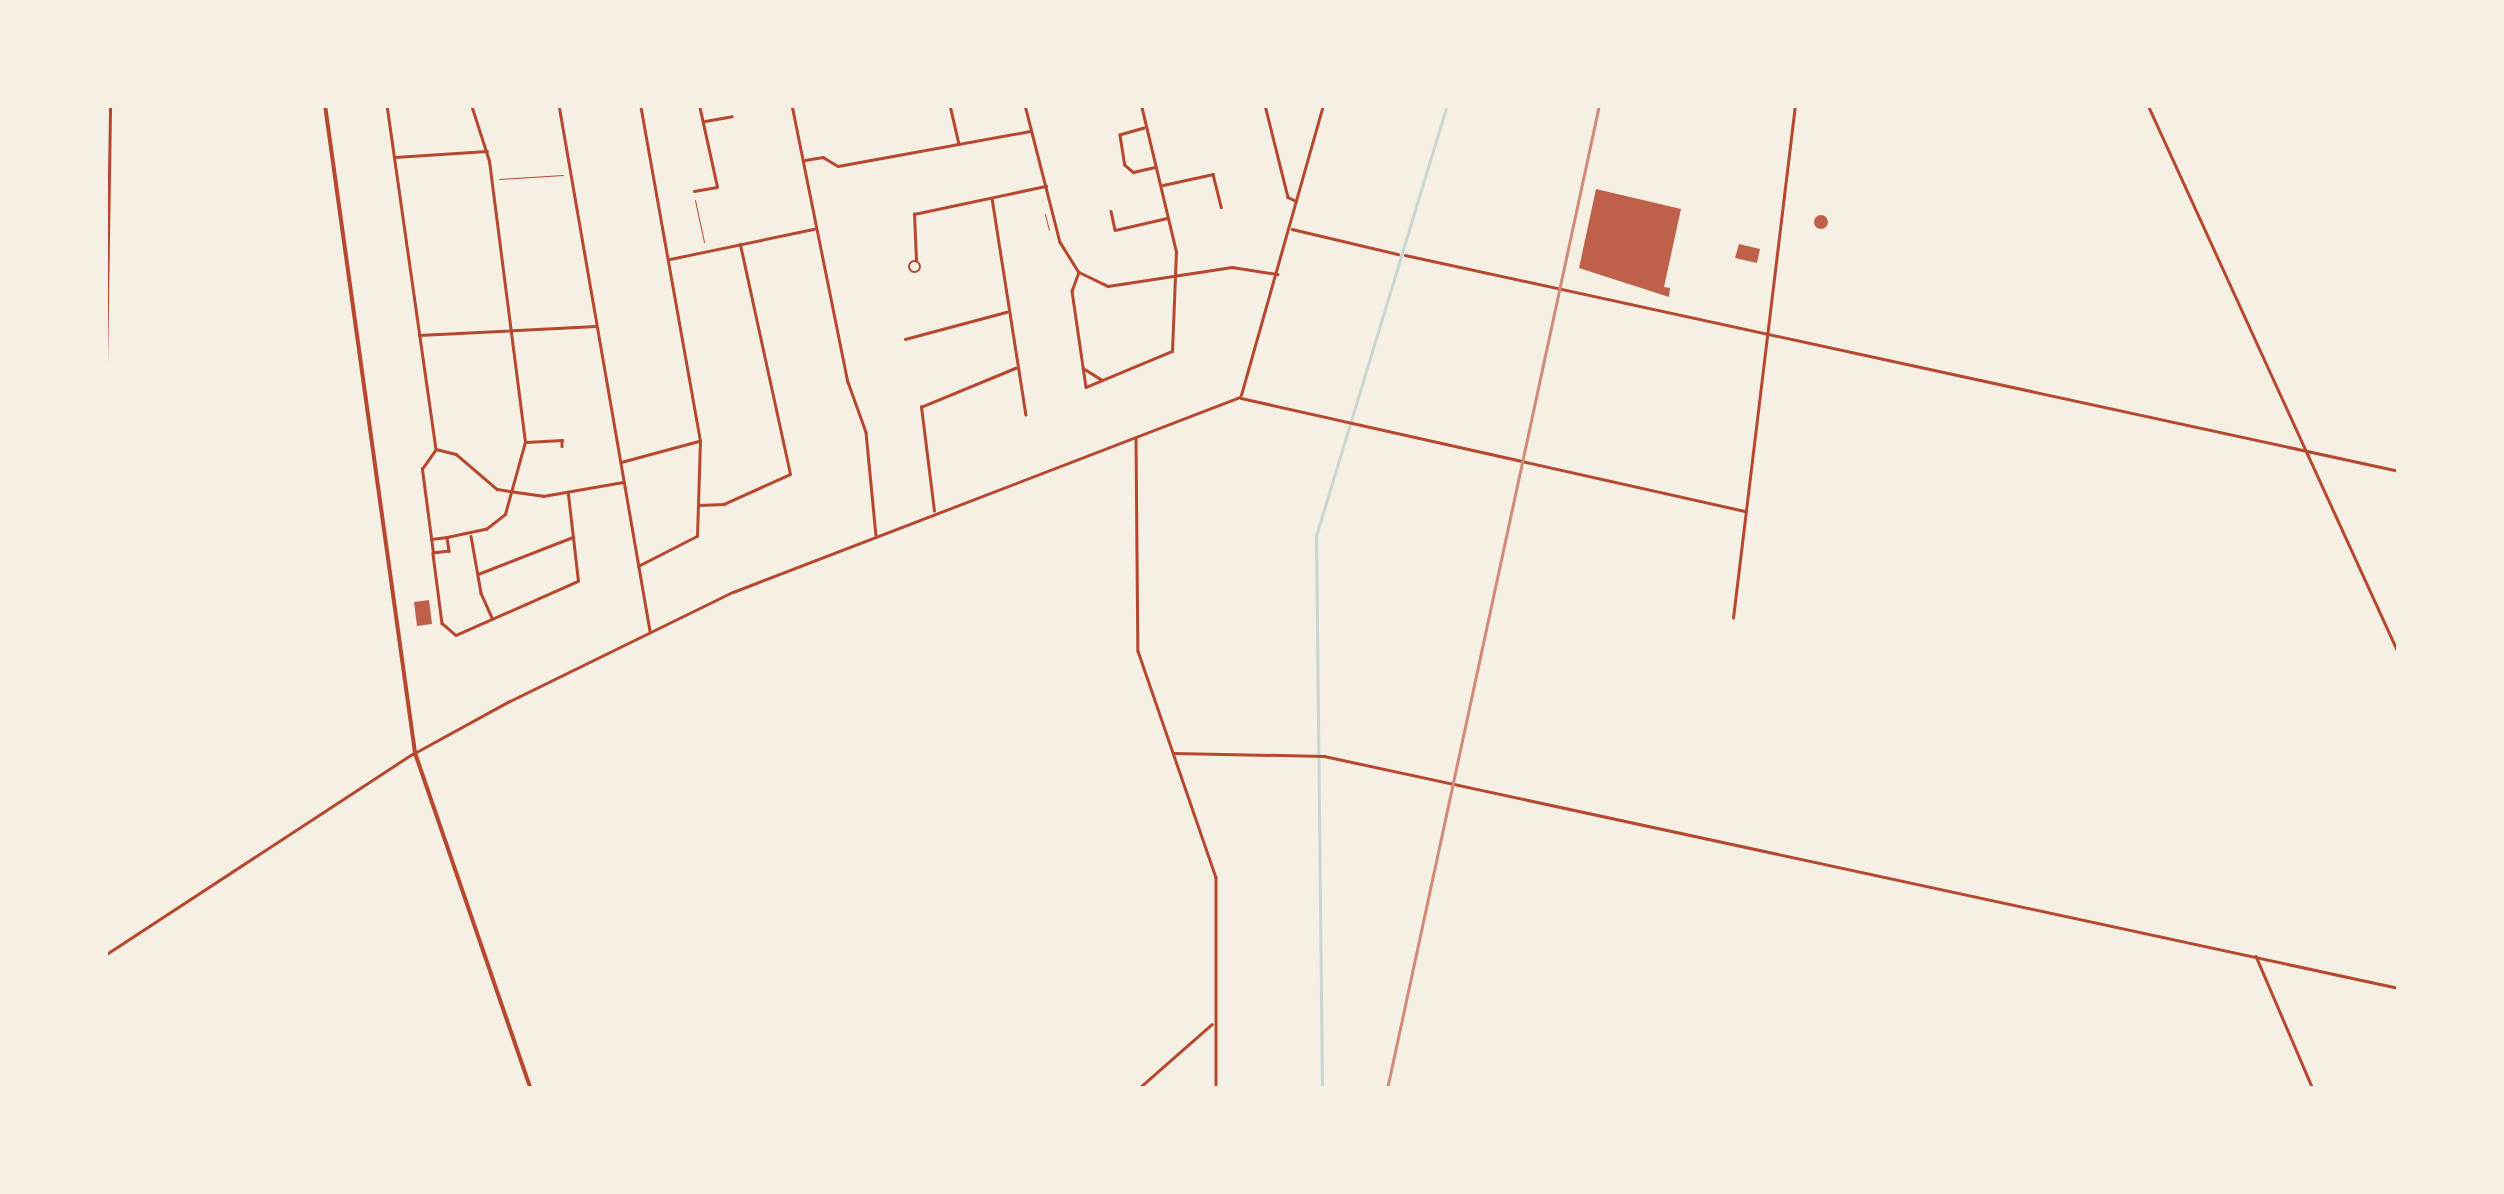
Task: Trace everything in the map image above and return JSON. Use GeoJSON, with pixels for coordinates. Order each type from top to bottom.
{"type":"FeatureCollection","features":[{"type":"Feature","properties":{"kind":"main road"},"geometry":{"type":"LineString","coordinates":[[326,105],[414,753],[531,1089]]}},
{"type":"Feature","properties":{"kind":"street"},"geometry":{"type":"LineString","coordinates":[[105,430],[110,105]]}},
{"type":"Feature","properties":{"kind":"street"},"geometry":{"type":"LineString","coordinates":[[387,105],[436,449],[422,469],[445,631],[456,635],[578,582],[568,492]]}},
{"type":"Feature","properties":{"kind":"street"},"geometry":{"type":"LineString","coordinates":[[432,539],[471,535],[495,524],[516,492],[525,442],[487,151],[471,105]]}},
{"type":"Feature","properties":{"kind":"street"},"geometry":{"type":"LineString","coordinates":[[559,105],[651,632]]}},
{"type":"Feature","properties":{"kind":"street"},"geometry":{"type":"LineString","coordinates":[[637,567],[694,538],[700,441],[640,105]]}},
{"type":"Feature","properties":{"kind":"street"},"geometry":{"type":"LineString","coordinates":[[694,192],[717,187],[699,105]]}},
{"type":"Feature","properties":{"kind":"street"},"geometry":{"type":"LineString","coordinates":[[792,105],[848,382],[866,432],[876,536]]}},
{"type":"Feature","properties":{"kind":"street"},"geometry":{"type":"LineString","coordinates":[[950,105],[959,144]]}},
{"type":"Feature","properties":{"kind":"street"},"geometry":{"type":"LineString","coordinates":[[1026,105],[1056,229],[1078,272],[1108,286],[1246,266],[1277,274]]}},
{"type":"Feature","properties":{"kind":"street"},"geometry":{"type":"LineString","coordinates":[[1078,272],[1072,291],[1086,387],[1172,351],[1175,276],[1169,218],[1140,105]]}},
{"type":"Feature","properties":{"kind":"street"},"geometry":{"type":"LineString","coordinates":[[1265,105],[1288,197],[1296,201]]}},
{"type":"Feature","properties":{"kind":"street"},"geometry":{"type":"LineString","coordinates":[[1240,396],[1323,105]]}},
{"type":"Feature","properties":{"kind":"street"},"geometry":{"type":"LineString","coordinates":[[1733,618],[1795,105]]}},
{"type":"Feature","properties":{"kind":"street"},"geometry":{"type":"LineString","coordinates":[[2148,105],[2399,654]]}},
{"type":"Feature","properties":{"kind":"street"},"geometry":{"type":"LineString","coordinates":[[705,122],[732,116]]}},
{"type":"Feature","properties":{"kind":"street"},"geometry":{"type":"LineString","coordinates":[[1146,128],[1120,135],[1125,165],[1134,172],[1155,166]]}},
{"type":"Feature","properties":{"kind":"street"},"geometry":{"type":"LineString","coordinates":[[803,161],[823,157],[838,166],[1032,130]]}},
{"type":"Feature","properties":{"kind":"street"},"geometry":{"type":"LineString","coordinates":[[394,157],[487,151]]}},
{"type":"Feature","properties":{"kind":"street"},"geometry":{"type":"LineString","coordinates":[[1161,186],[1213,174],[1221,207]]}},
{"type":"Feature","properties":{"kind":"street"},"geometry":{"type":"LineString","coordinates":[[916,261],[914,214],[1046,186]]}},
{"type":"Feature","properties":{"kind":"street"},"geometry":{"type":"LineString","coordinates":[[992,198],[1026,414]]}},
{"type":"Feature","properties":{"kind":"street"},"geometry":{"type":"LineString","coordinates":[[1111,211],[1115,230],[1169,218]]}},
{"type":"Feature","properties":{"kind":"street"},"geometry":{"type":"LineString","coordinates":[[669,260],[816,229]]}},
{"type":"Feature","properties":{"kind":"street"},"geometry":{"type":"LineString","coordinates":[[1289,229],[1398,254]]}},
{"type":"Feature","properties":{"kind":"street"},"geometry":{"type":"LineString","coordinates":[[696,505],[724,504],[790,474],[740,244]]}},
{"type":"Feature","properties":{"kind":"street"},"geometry":{"type":"LineString","coordinates":[[1406,255],[2399,470]]}},
{"type":"Feature","properties":{"kind":"street"},"geometry":{"type":"LineString","coordinates":[[904,339],[1008,312]]}},
{"type":"Feature","properties":{"kind":"street"},"geometry":{"type":"LineString","coordinates":[[418,335],[597,326]]}},
{"type":"Feature","properties":{"kind":"street"},"geometry":{"type":"LineString","coordinates":[[934,514],[920,408],[1016,367]]}},
{"type":"Feature","properties":{"kind":"street"},"geometry":{"type":"LineString","coordinates":[[1084,368],[1103,380]]}},
{"type":"Feature","properties":{"kind":"street"},"geometry":{"type":"LineString","coordinates":[[105,955],[414,753],[651,632],[733,592],[1240,396],[1348,427],[1746,511]]}},
{"type":"Feature","properties":{"kind":"street"},"geometry":{"type":"LineString","coordinates":[[562,432],[562,446]]}},
{"type":"Feature","properties":{"kind":"street"},"geometry":{"type":"LineString","coordinates":[[1136,437],[1138,651],[1216,877],[1216,1089]]}},
{"type":"Feature","properties":{"kind":"street"},"geometry":{"type":"LineString","coordinates":[[525,442],[562,440]]}},
{"type":"Feature","properties":{"kind":"street"},"geometry":{"type":"LineString","coordinates":[[620,462],[700,441]]}},
{"type":"Feature","properties":{"kind":"street"},"geometry":{"type":"LineString","coordinates":[[436,449],[456,454],[497,489],[568,492],[624,482]]}},
{"type":"Feature","properties":{"kind":"street"},"geometry":{"type":"LineString","coordinates":[[471,535],[492,618]]}},
{"type":"Feature","properties":{"kind":"street"},"geometry":{"type":"LineString","coordinates":[[478,574],[573,536]]}},
{"type":"Feature","properties":{"kind":"street"},"geometry":{"type":"LineString","coordinates":[[433,553],[449,551],[447,538]]}},
{"type":"Feature","properties":{"kind":"street"},"geometry":{"type":"LineString","coordinates":[[1172,753],[1324,756],[2399,988]]}},
{"type":"Feature","properties":{"kind":"street"},"geometry":{"type":"LineString","coordinates":[[2256,955],[2313,1089]]}},
{"type":"Feature","properties":{"kind":"street"},"geometry":{"type":"LineString","coordinates":[[1138,1089],[1213,1023]]}},
{"type":"Feature","properties":{"kind":"path"},"geometry":{"type":"LineString","coordinates":[[491,179],[571,175]]}},
{"type":"Feature","properties":{"kind":"path"},"geometry":{"type":"LineString","coordinates":[[694,192],[706,252]]}},
{"type":"Feature","properties":{"kind":"path"},"geometry":{"type":"LineString","coordinates":[[1051,208],[1044,216],[1047,230],[1056,229]]}},
{"type":"Feature","properties":{"kind":"building"},"geometry":{"type":"Polygon","coordinates":[[[1596,189],[1681,209],[1664,287],[1670,288],[1669,297],[1579,268],[1596,189]]]}},
{"type":"Feature","properties":{"kind":"building"},"geometry":{"type":"Polygon","coordinates":[[[1821,215],[1828,222],[1821,229],[1814,222],[1821,215]]]}},
{"type":"Feature","properties":{"kind":"building"},"geometry":{"type":"Polygon","coordinates":[[[1739,244],[1760,249],[1757,263],[1735,258],[1739,244]]]}},
{"type":"Feature","properties":{"kind":"building"},"geometry":{"type":"Polygon","coordinates":[[[429,600],[432,624],[417,626],[414,602],[429,600]]]}},
{"type":"Feature","properties":{"kind":"waterway"},"geometry":{"type":"LineString","coordinates":[[1322,1089],[1316,536],[1447,105]]}},
{"type":"Feature","properties":{"kind":"railway"},"geometry":{"type":"LineString","coordinates":[[1387,1089],[1599,105]]}}]}
